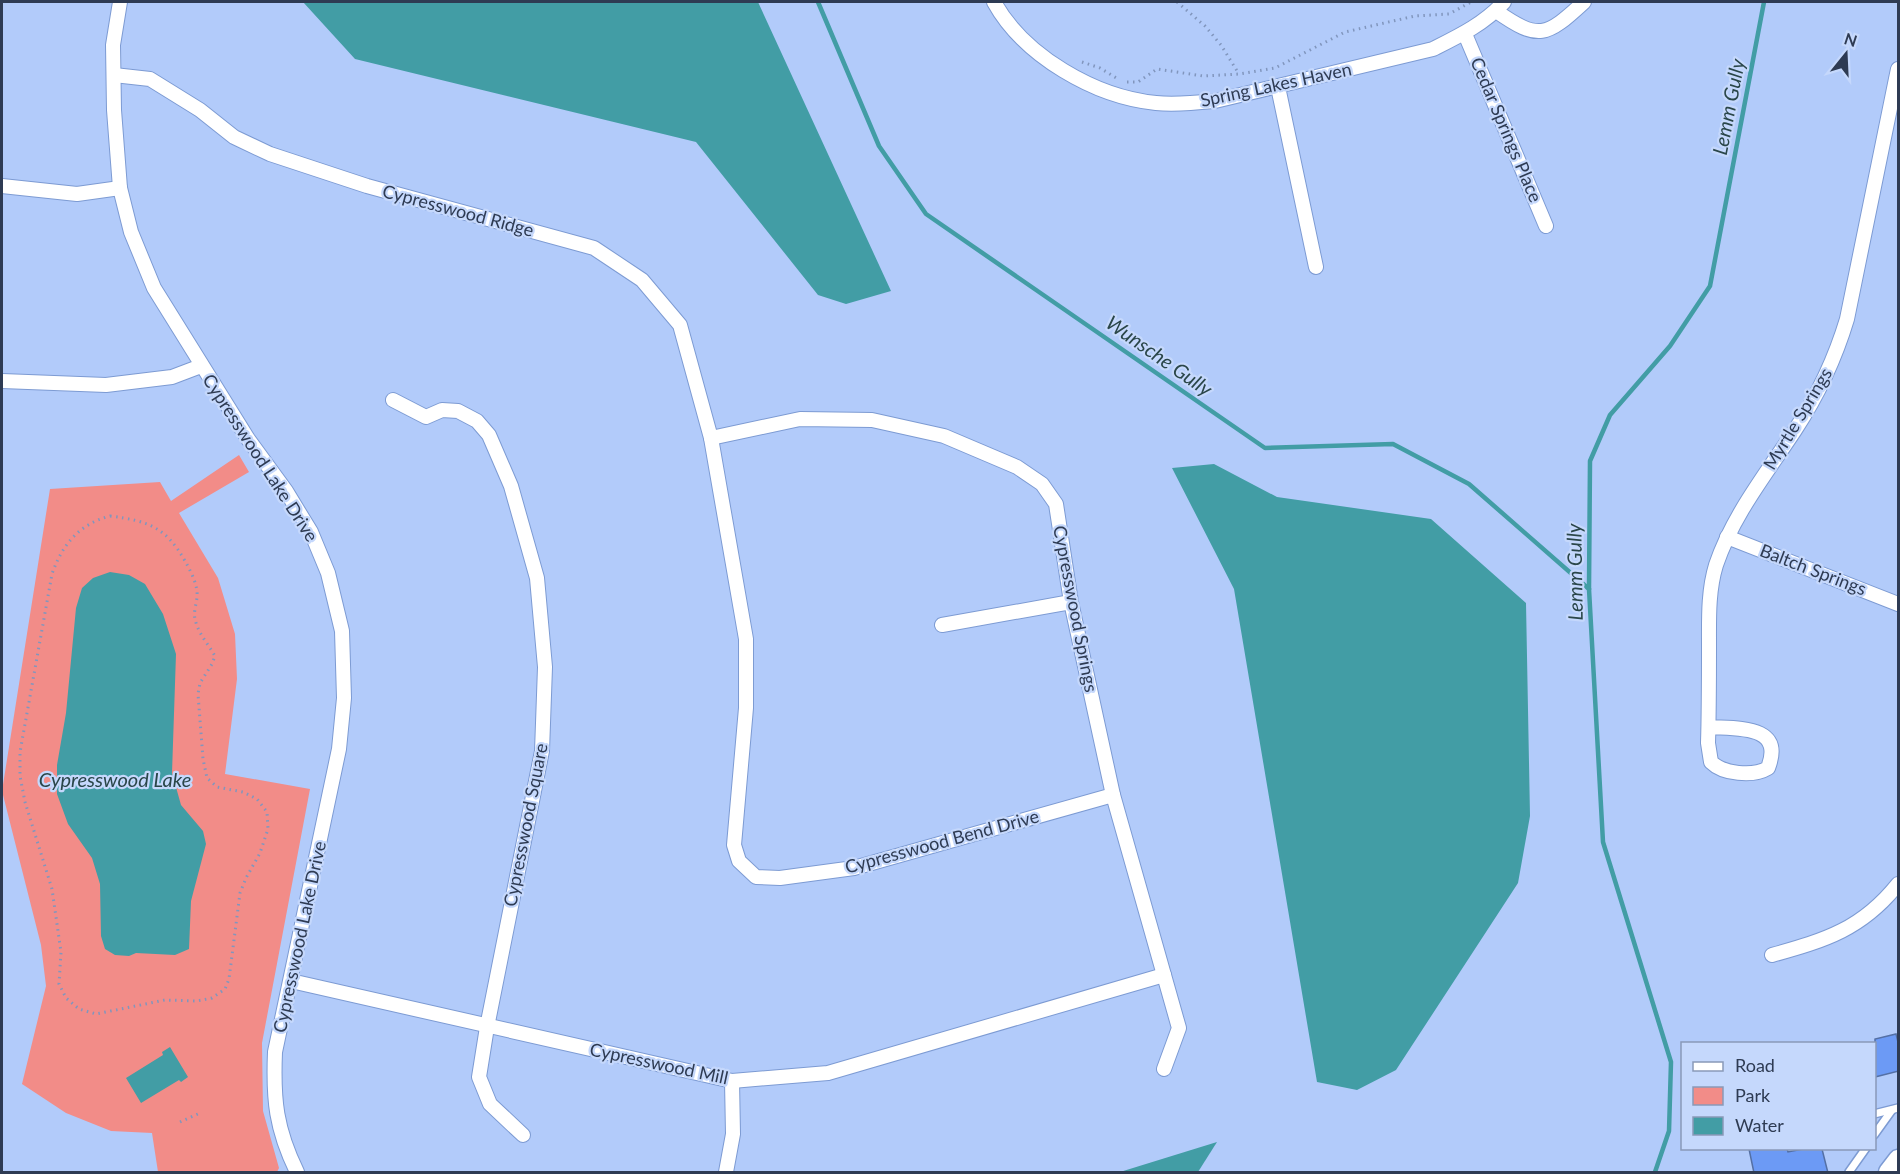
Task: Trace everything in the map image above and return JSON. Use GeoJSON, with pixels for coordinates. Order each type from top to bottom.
{"type":"FeatureCollection","features":[{"type":"Feature","properties":{"kind":"main road"},"geometry":{"type":"LineString","coordinates":[[1888,1173],[1899,1159]]}},
{"type":"Feature","properties":{"kind":"street","name":"Cypresswood Lake Drive"},"geometry":{"type":"LineString","coordinates":[[120,2],[113,45],[114,110],[120,188],[131,232],[154,288],[248,440],[286,491],[311,532],[328,573],[342,631],[344,698],[339,748],[275,1052],[274,1088],[278,1124],[287,1153],[297,1173]]}},
{"type":"Feature","properties":{"kind":"street","name":"Spring Lakes Haven"},"geometry":{"type":"LineString","coordinates":[[994,2],[1017,33],[1063,70],[1085,82],[1127,98],[1184,105],[1215,101],[1278,87],[1433,49],[1465,34],[1500,6]]}},
{"type":"Feature","properties":{"kind":"street"},"geometry":{"type":"LineString","coordinates":[[1500,6],[1520,27],[1529,31],[1540,31],[1555,26],[1584,2]]}},
{"type":"Feature","properties":{"kind":"street","name":"Cedar Springs Place"},"geometry":{"type":"LineString","coordinates":[[1465,34],[1546,226]]}},
{"type":"Feature","properties":{"kind":"street","name":"Myrtle Springs"},"geometry":{"type":"LineString","coordinates":[[1708,727],[1759,732],[1770,744],[1772,752],[1768,768],[1761,772],[1727,772],[1717,768],[1711,762],[1708,743],[1708,727],[1709,600],[1716,566],[1727,537],[1743,507],[1824,382],[1837,351],[1847,319],[1894,115],[1899,69]]}},
{"type":"Feature","properties":{"kind":"street","name":"Cypresswood Ridge"},"geometry":{"type":"LineString","coordinates":[[114,75],[150,79],[200,110],[234,137],[270,154],[367,186],[594,248],[642,280],[680,325],[711,438],[746,639],[746,708],[734,845],[739,861]]}},
{"type":"Feature","properties":{"kind":"street"},"geometry":{"type":"LineString","coordinates":[[1278,87],[1316,267]]}},
{"type":"Feature","properties":{"kind":"street"},"geometry":{"type":"LineString","coordinates":[[2,186],[77,194],[120,188]]}},
{"type":"Feature","properties":{"kind":"street"},"geometry":{"type":"LineString","coordinates":[[2,381],[106,386],[172,377],[201,366]]}},
{"type":"Feature","properties":{"kind":"street","name":"Cypresswood Square"},"geometry":{"type":"LineString","coordinates":[[393,400],[426,417],[442,410],[458,411],[477,421],[489,435],[511,486],[537,578],[545,667],[542,750],[479,1077],[490,1104],[522,1135]]}},
{"type":"Feature","properties":{"kind":"street","name":"Cypresswood Springs"},"geometry":{"type":"LineString","coordinates":[[711,438],[800,419],[872,420],[944,436],[1017,468],[1042,484],[1056,504],[1071,602],[1113,795],[1179,1028],[1164,1069]]}},
{"type":"Feature","properties":{"kind":"street","name":"Baltch Springs"},"geometry":{"type":"LineString","coordinates":[[1727,537],[1899,604]]}},
{"type":"Feature","properties":{"kind":"street"},"geometry":{"type":"LineString","coordinates":[[942,625],[1071,602]]}},
{"type":"Feature","properties":{"kind":"street","name":"Cypresswood Bend Drive"},"geometry":{"type":"LineString","coordinates":[[739,861],[756,877],[780,878],[854,868],[1113,795]]}},
{"type":"Feature","properties":{"kind":"street"},"geometry":{"type":"LineString","coordinates":[[1772,955],[1817,943],[1839,934],[1880,904],[1899,884]]}},
{"type":"Feature","properties":{"kind":"street","name":"Cypresswood Mill"},"geometry":{"type":"LineString","coordinates":[[291,981],[732,1081],[828,1073],[1164,975]]}},
{"type":"Feature","properties":{"kind":"street"},"geometry":{"type":"LineString","coordinates":[[726,1173],[733,1134],[732,1081]]}},
{"type":"Feature","properties":{"kind":"lane"},"geometry":{"type":"LineString","coordinates":[[1876,1114],[1895,1109]]}},
{"type":"Feature","properties":{"kind":"lane"},"geometry":{"type":"LineString","coordinates":[[1876,1134],[1895,1109]]}},
{"type":"Feature","properties":{"kind":"lane"},"geometry":{"type":"LineString","coordinates":[[1849,1173],[1865,1150]]}},
{"type":"Feature","properties":{"kind":"path"},"geometry":{"type":"LineString","coordinates":[[1177,2],[1205,26],[1221,45],[1239,74]]}},
{"type":"Feature","properties":{"kind":"path"},"geometry":{"type":"LineString","coordinates":[[1082,62],[1100,68],[1126,82],[1138,82],[1157,69],[1203,76],[1239,74],[1275,68],[1345,32],[1415,16],[1449,14],[1471,2]]}},
{"type":"Feature","properties":{"kind":"path"},"geometry":{"type":"LineString","coordinates":[[110,516],[135,519],[159,529],[175,544],[192,575],[197,592],[195,617],[199,632],[215,656],[200,683],[198,694],[203,759],[207,778],[217,787],[243,792],[257,799],[267,812],[268,829],[260,853],[240,893],[235,942],[225,990],[212,998],[197,1001],[165,1000],[96,1014],[79,1009],[66,998],[59,984],[61,952],[52,889],[25,802],[20,776],[20,752],[52,574],[58,556],[64,545],[83,527],[96,520],[110,516]]}},
{"type":"Feature","properties":{"kind":"path"},"geometry":{"type":"LineString","coordinates":[[180,1122],[200,1113]]}},
{"type":"Feature","properties":{"kind":"green space"},"geometry":{"type":"Polygon","coordinates":[[[239,455],[249,472],[179,513],[218,578],[235,634],[237,679],[225,774],[310,789],[262,1043],[263,1111],[279,1168],[277,1172],[158,1172],[152,1133],[111,1131],[66,1113],[22,1084],[46,986],[41,945],[2,791],[50,489],[160,482],[171,501],[239,455]]]}},
{"type":"Feature","properties":{"kind":"water"},"geometry":{"type":"Polygon","coordinates":[[[303,2],[758,2],[891,291],[846,304],[818,295],[696,142],[355,59],[303,2]]]}},
{"type":"Feature","properties":{"kind":"water"},"geometry":{"type":"Polygon","coordinates":[[[1214,464],[1277,497],[1431,519],[1526,603],[1530,816],[1518,883],[1396,1070],[1357,1090],[1317,1082],[1234,589],[1172,468],[1214,464]]]}},
{"type":"Feature","properties":{"kind":"water","name":"Cypresswood Lake"},"geometry":{"type":"Polygon","coordinates":[[[110,572],[129,575],[145,584],[163,614],[176,654],[172,773],[181,805],[203,831],[206,844],[191,901],[189,949],[175,955],[136,953],[129,956],[115,955],[105,949],[101,936],[100,884],[92,858],[68,824],[57,794],[57,765],[66,713],[76,608],[82,588],[93,578],[110,572]]]}},
{"type":"Feature","properties":{"kind":"water"},"geometry":{"type":"Polygon","coordinates":[[[170,1047],[188,1077],[141,1103],[126,1078],[163,1055],[162,1052],[170,1047]]]}},
{"type":"Feature","properties":{"kind":"water"},"geometry":{"type":"Polygon","coordinates":[[[1217,1142],[1198,1172],[1120,1172],[1217,1142]]]}},
{"type":"Feature","properties":{"kind":"building"},"geometry":{"type":"Polygon","coordinates":[[[1896,1034],[1899,1046],[1899,1071],[1876,1077],[1875,1039],[1896,1034]]]}},
{"type":"Feature","properties":{"kind":"building"},"geometry":{"type":"Polygon","coordinates":[[[1749,1150],[1787,1150],[1788,1152],[1822,1150],[1828,1173],[1754,1173],[1749,1150]]]}},
{"type":"Feature","properties":{"kind":"waterway","name":"Wunsche Gully"},"geometry":{"type":"LineString","coordinates":[[818,2],[879,146],[926,214],[1265,448],[1393,444],[1469,484],[1589,589]]}},
{"type":"Feature","properties":{"kind":"waterway","name":"Lemm Gully"},"geometry":{"type":"LineString","coordinates":[[1655,1172],[1669,1131],[1671,1062],[1603,842],[1589,589],[1590,461],[1610,415],[1670,346],[1710,286],[1764,2]]}}]}
